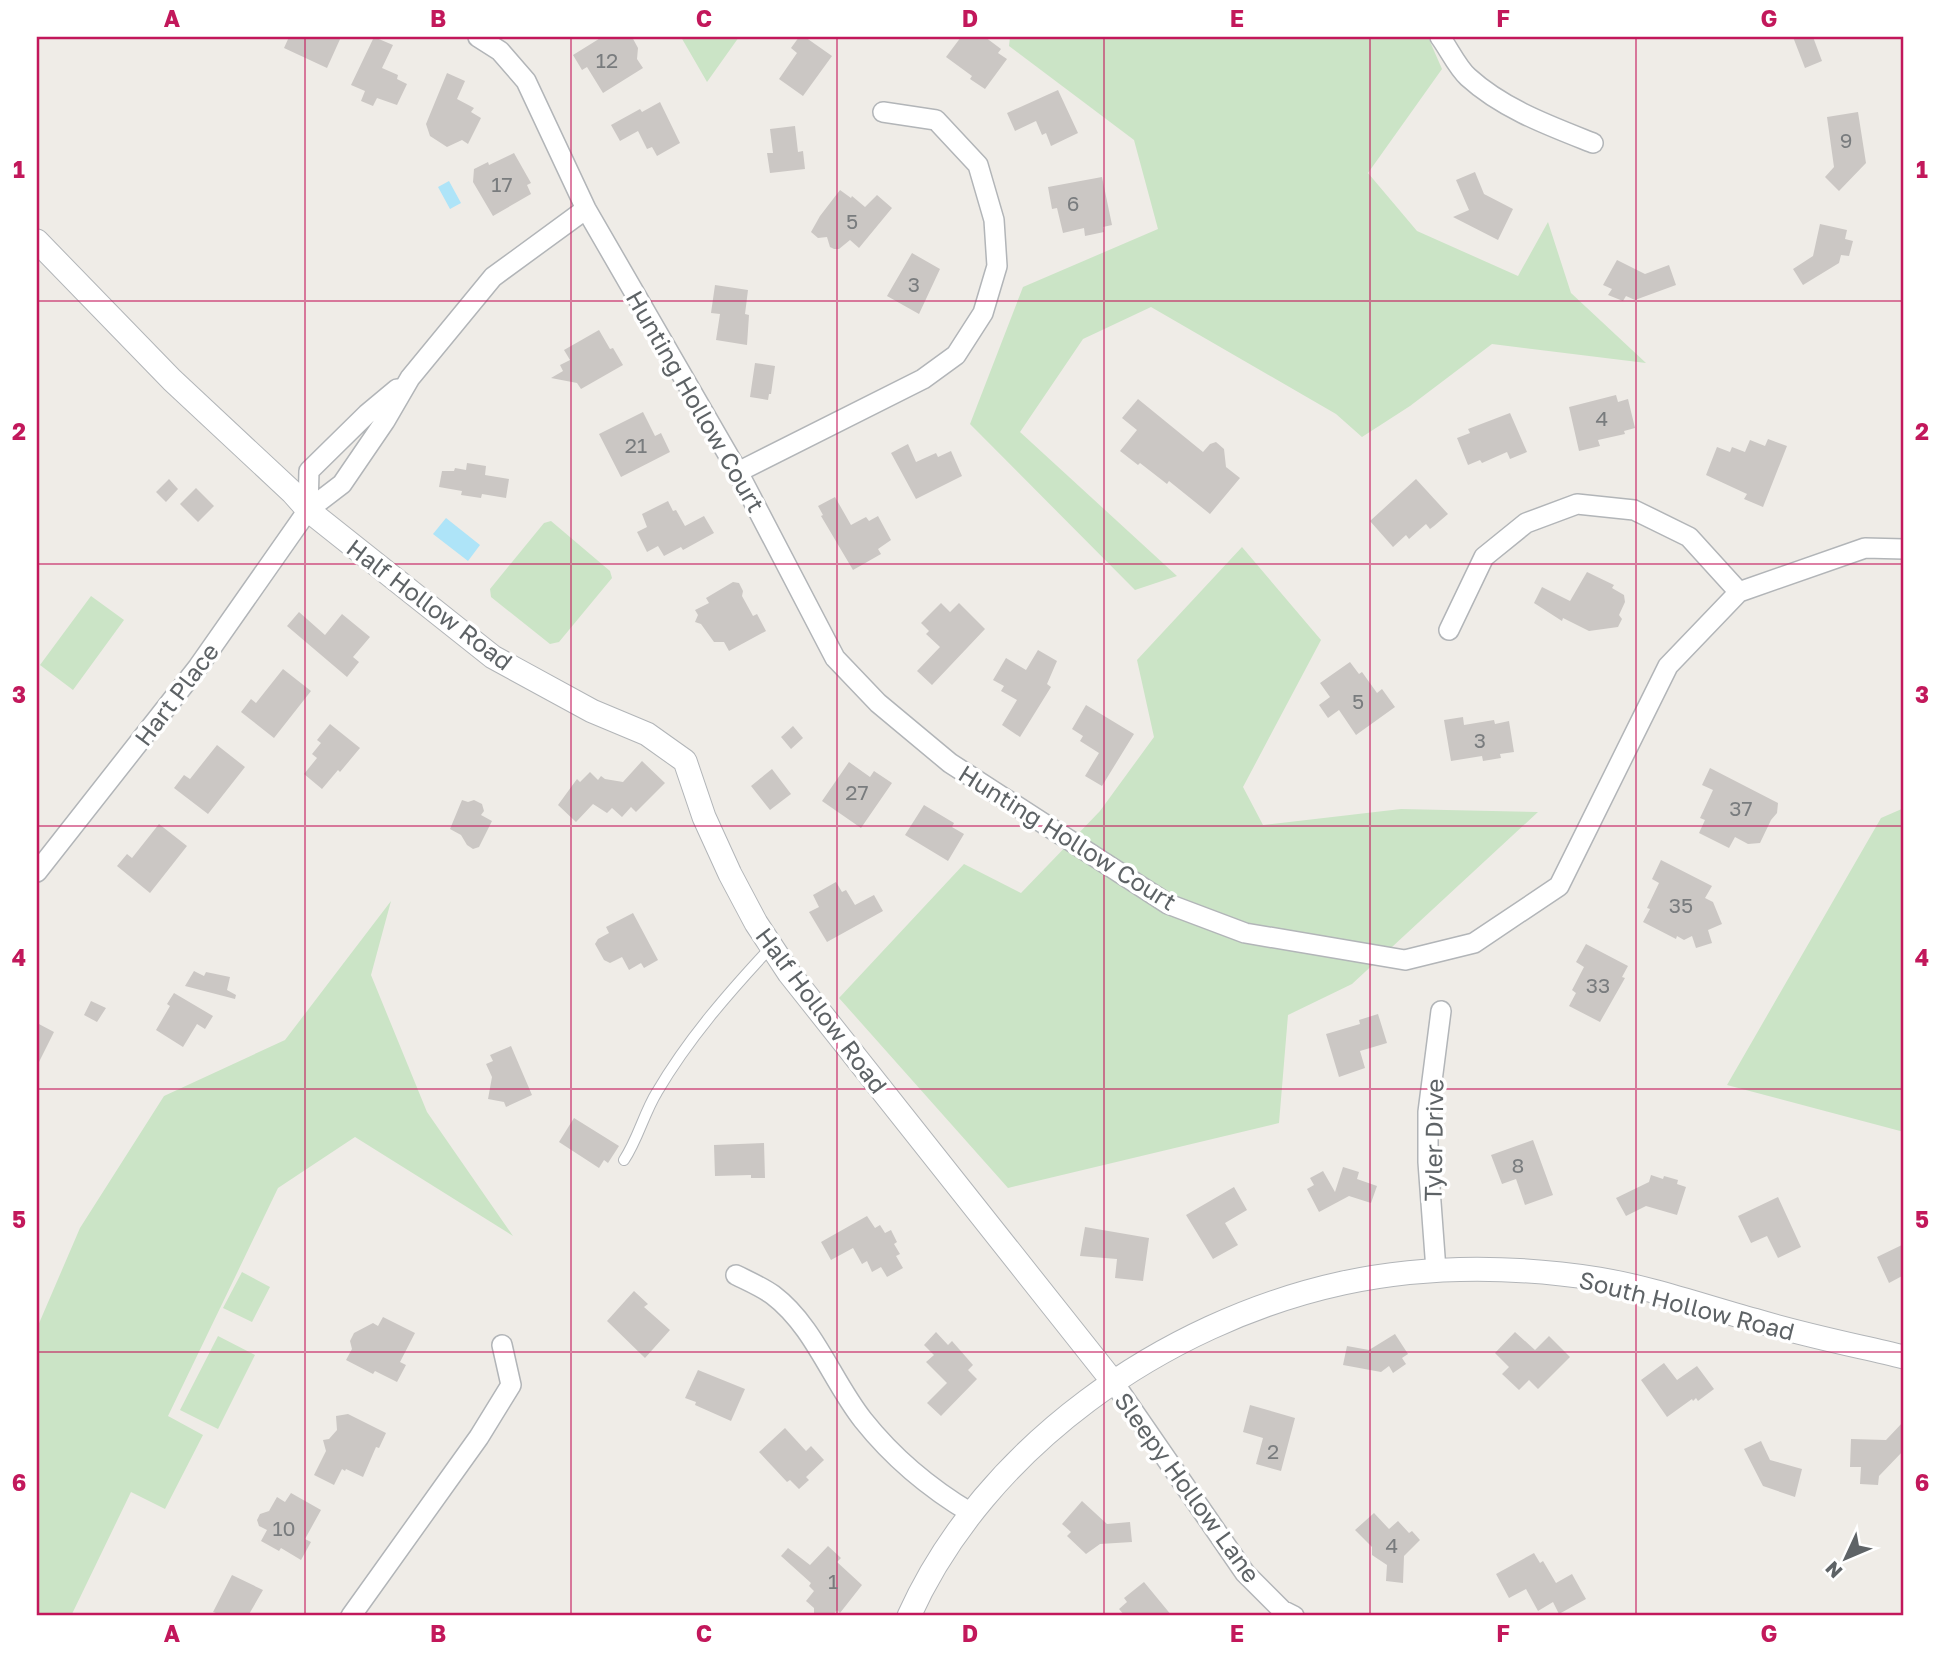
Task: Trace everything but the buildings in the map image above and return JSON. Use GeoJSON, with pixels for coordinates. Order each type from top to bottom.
{"type":"FeatureCollection","features":[{"type":"Feature","properties":{"kind":"street","name":"Hunting Hollow Court"},"geometry":{"type":"LineString","coordinates":[[478,37],[500,51],[526,81],[586,209],[738,472],[835,658],[878,703],[950,763],[1168,904],[1245,933],[1405,960],[1474,943],[1559,886],[1668,666],[1739,592],[1865,548],[1904,549]]}},
{"type":"Feature","properties":{"kind":"street"},"geometry":{"type":"LineString","coordinates":[[1440,37],[1467,76],[1492,94],[1530,117],[1593,144]]}},
{"type":"Feature","properties":{"kind":"street"},"geometry":{"type":"LineString","coordinates":[[738,472],[923,379],[956,355],[984,313],[997,265],[994,220],[978,165],[936,120],[883,112]]}},
{"type":"Feature","properties":{"kind":"street"},"geometry":{"type":"LineString","coordinates":[[308,510],[309,471],[367,414],[410,378],[494,277],[586,209]]}},
{"type":"Feature","properties":{"kind":"street","name":"Half Hollow Road"},"geometry":{"type":"LineString","coordinates":[[37,242],[172,380],[308,510],[493,657],[592,710],[647,734],[685,761],[704,817],[730,874],[789,973],[1114,1384]]}},
{"type":"Feature","properties":{"kind":"street","name":"Hart Place"},"geometry":{"type":"LineString","coordinates":[[37,872],[198,667],[308,510],[342,484],[385,421],[410,378]]}},
{"type":"Feature","properties":{"kind":"street"},"geometry":{"type":"LineString","coordinates":[[1449,630],[1484,556],[1526,523],[1577,504],[1634,510],[1689,537],[1739,592]]}},
{"type":"Feature","properties":{"kind":"street","name":"Tyler Drive"},"geometry":{"type":"LineString","coordinates":[[1436,1270],[1427,1162],[1428,1112],[1441,1011]]}},
{"type":"Feature","properties":{"kind":"street","name":"South Hollow Road"},"geometry":{"type":"LineString","coordinates":[[1114,1384],[1172,1346],[1252,1310],[1343,1283],[1436,1270],[1504,1270],[1599,1279],[1678,1297],[1757,1321],[1904,1357]]}},
{"type":"Feature","properties":{"kind":"street"},"geometry":{"type":"LineString","coordinates":[[736,1275],[773,1295],[801,1322],[862,1419],[895,1457],[928,1486],[971,1513]]}},
{"type":"Feature","properties":{"kind":"street"},"geometry":{"type":"LineString","coordinates":[[351,1616],[479,1437],[511,1385],[502,1345]]}},
{"type":"Feature","properties":{"kind":"street"},"geometry":{"type":"LineString","coordinates":[[909,1616],[926,1579],[971,1513],[1002,1475],[1048,1432],[1114,1384]]}},
{"type":"Feature","properties":{"kind":"street","name":"Sleepy Hollow Lane"},"geometry":{"type":"LineString","coordinates":[[1114,1384],[1245,1573],[1282,1610],[1294,1616]]}},
{"type":"Feature","properties":{"kind":"lane"},"geometry":{"type":"LineString","coordinates":[[624,1160],[656,1093],[727,994],[771,946]]}},
{"type":"Feature","properties":{"kind":"green space"},"geometry":{"type":"Polygon","coordinates":[[[681,37],[739,37],[707,82],[681,37]]]}},
{"type":"Feature","properties":{"kind":"green space"},"geometry":{"type":"Polygon","coordinates":[[[1010,37],[1428,37],[1442,69],[1368,173],[1417,231],[1518,276],[1548,222],[1571,293],[1646,363],[1492,344],[1410,406],[1362,437],[1336,414],[1151,307],[1083,339],[1020,432],[1177,576],[1135,590],[970,424],[1023,287],[1158,229],[1134,140],[1009,46],[1010,37]]]}},
{"type":"Feature","properties":{"kind":"green space"},"geometry":{"type":"Polygon","coordinates":[[[551,521],[610,571],[612,578],[559,642],[550,644],[491,597],[490,589],[544,523],[551,521]]]}},
{"type":"Feature","properties":{"kind":"green space"},"geometry":{"type":"Polygon","coordinates":[[[1242,547],[1321,640],[1243,787],[1263,825],[1401,809],[1538,812],[1352,984],[1288,1015],[1279,1123],[1008,1188],[839,998],[964,864],[1021,893],[1100,811],[1154,737],[1137,660],[1242,547]]]}},
{"type":"Feature","properties":{"kind":"green space"},"geometry":{"type":"Polygon","coordinates":[[[91,596],[124,620],[73,690],[40,665],[91,596]]]}},
{"type":"Feature","properties":{"kind":"green space"},"geometry":{"type":"Polygon","coordinates":[[[1904,808],[1904,1132],[1727,1085],[1881,818],[1904,808]]]}},
{"type":"Feature","properties":{"kind":"green space"},"geometry":{"type":"Polygon","coordinates":[[[391,901],[371,975],[427,1112],[513,1236],[355,1137],[278,1188],[168,1416],[203,1435],[165,1509],[131,1492],[71,1616],[37,1616],[37,1328],[80,1228],[164,1096],[285,1040],[391,901]]]}},
{"type":"Feature","properties":{"kind":"green space"},"geometry":{"type":"Polygon","coordinates":[[[242,1272],[270,1287],[252,1322],[223,1308],[242,1272]]]}},
{"type":"Feature","properties":{"kind":"green space"},"geometry":{"type":"Polygon","coordinates":[[[218,1336],[255,1355],[218,1429],[180,1410],[218,1336]]]}},
{"type":"Feature","properties":{"kind":"water"},"geometry":{"type":"Polygon","coordinates":[[[449,181],[461,203],[450,209],[438,187],[449,181]]]}},
{"type":"Feature","properties":{"kind":"water"},"geometry":{"type":"Polygon","coordinates":[[[446,518],[480,545],[468,561],[433,534],[446,518]]]}}]}
